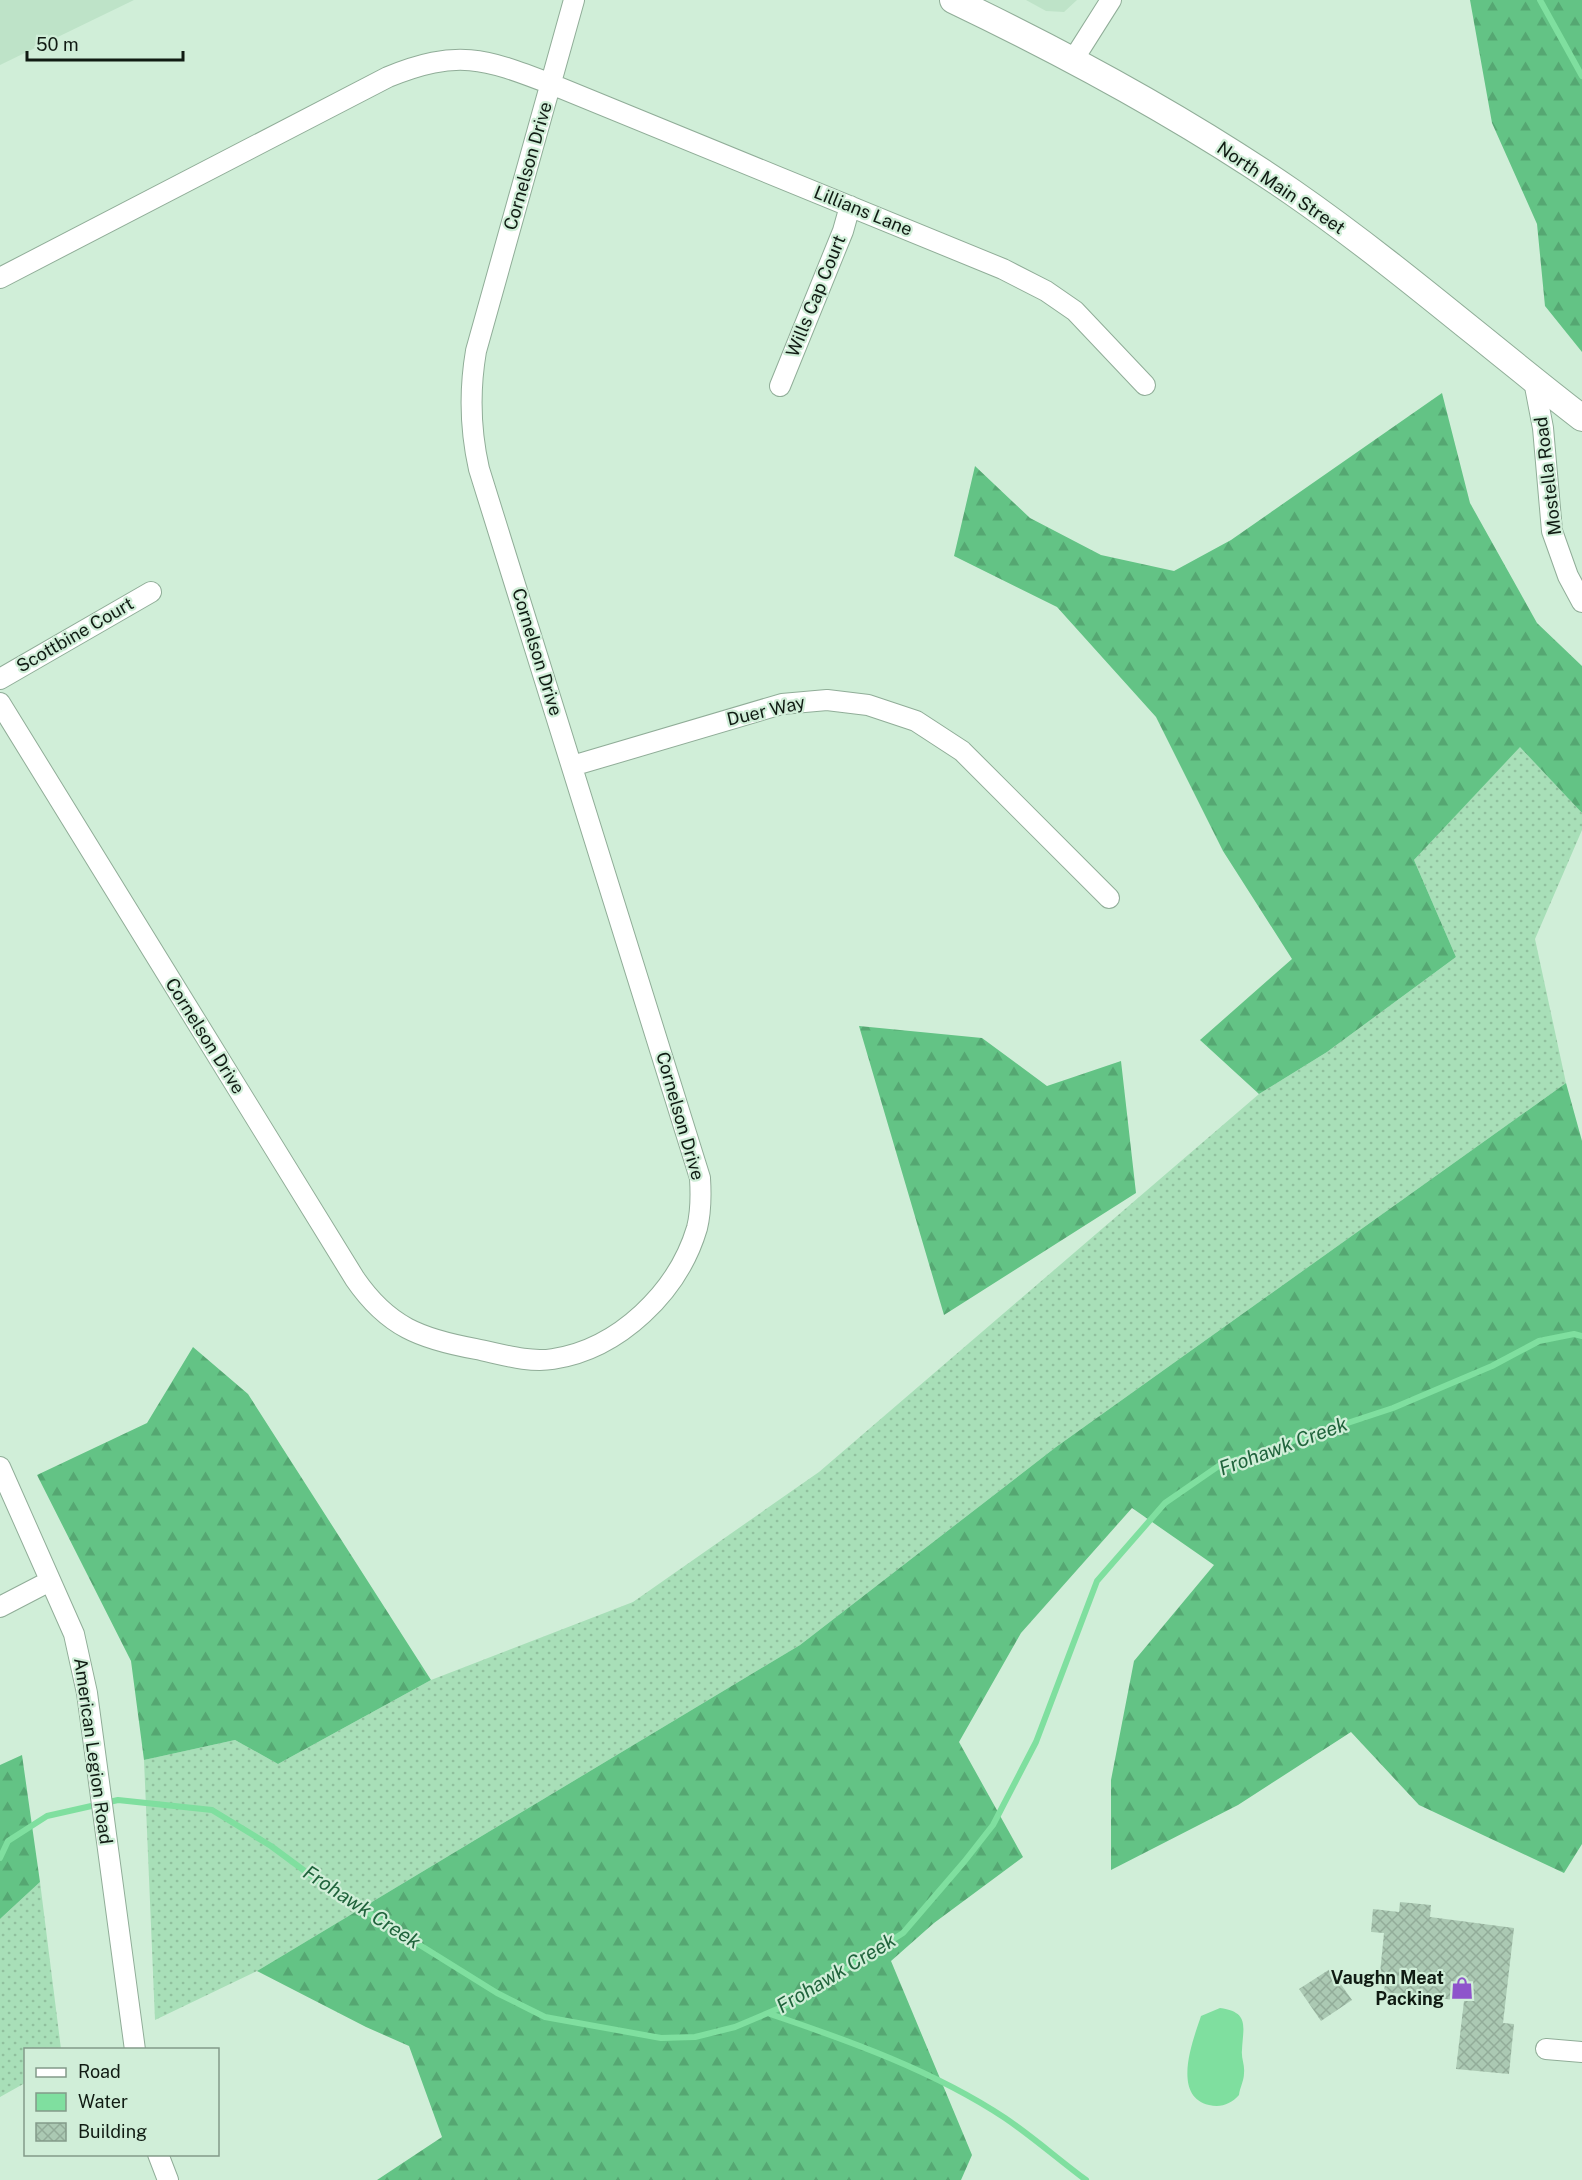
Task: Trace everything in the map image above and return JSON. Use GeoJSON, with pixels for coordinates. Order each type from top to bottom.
{"type":"FeatureCollection","features":[{"type":"Feature","properties":{"kind":"main road","name":"North Main Street"},"geometry":{"type":"LineString","coordinates":[[953,0],[1073,60],[1291,192],[1355,238],[1582,418]]}},
{"type":"Feature","properties":{"kind":"street","name":"Cornelson Drive"},"geometry":{"type":"LineString","coordinates":[[0,703],[366,1294],[393,1320],[424,1337],[527,1359],[550,1359],[576,1354],[620,1332],[646,1310],[668,1285],[687,1252],[697,1227],[701,1199],[696,1161],[479,470],[470,412],[471,380],[476,351],[574,0]]}},
{"type":"Feature","properties":{"kind":"street"},"geometry":{"type":"LineString","coordinates":[[1073,60],[1111,0]]}},
{"type":"Feature","properties":{"kind":"street","name":"Cornelson Drive"},"geometry":{"type":"LineString","coordinates":[[0,278],[388,77],[416,66],[459,59],[489,61],[551,84]]}},
{"type":"Feature","properties":{"kind":"street","name":"Lillians Lane"},"geometry":{"type":"LineString","coordinates":[[551,84],[1003,269],[1046,291],[1075,311],[1145,385]]}},
{"type":"Feature","properties":{"kind":"street","name":"Wills Cap Court"},"geometry":{"type":"LineString","coordinates":[[780,386],[843,231],[850,206]]}},
{"type":"Feature","properties":{"kind":"street","name":"Mostella Road"},"geometry":{"type":"LineString","coordinates":[[1534,381],[1543,428],[1552,531],[1568,576],[1582,602]]}},
{"type":"Feature","properties":{"kind":"street","name":"Scottbine Court"},"geometry":{"type":"LineString","coordinates":[[0,679],[151,592]]}},
{"type":"Feature","properties":{"kind":"street","name":"Duer Way"},"geometry":{"type":"LineString","coordinates":[[572,766],[782,704],[827,700],[868,705],[916,721],[962,751],[1109,898]]}},
{"type":"Feature","properties":{"kind":"street","name":"American Legion Road"},"geometry":{"type":"LineString","coordinates":[[0,1467],[78,1648],[87,1693],[135,2048]]}},
{"type":"Feature","properties":{"kind":"street"},"geometry":{"type":"LineString","coordinates":[[0,1607],[50,1581]]}},
{"type":"Feature","properties":{"kind":"street"},"geometry":{"type":"LineString","coordinates":[[1546,2049],[1582,2052]]}},
{"type":"Feature","properties":{"kind":"street"},"geometry":{"type":"LineString","coordinates":[[159,2156],[168,2180]]}},
{"type":"Feature","properties":{"kind":"shaded area"},"geometry":{"type":"Polygon","coordinates":[[[0,0],[134,0],[0,65],[0,0]]]}},
{"type":"Feature","properties":{"kind":"shaded area"},"geometry":{"type":"Polygon","coordinates":[[[1026,0],[1077,0],[1064,12],[1046,11],[1026,0]]]}},
{"type":"Feature","properties":{"kind":"shaded area"},"geometry":{"type":"Polygon","coordinates":[[[1520,746],[1582,813],[1582,830],[1535,939],[1566,1083],[1056,1447],[800,1645],[257,1971],[155,2020],[144,1760],[235,1740],[278,1764],[431,1680],[633,1602],[819,1472],[1259,1094],[1327,1052],[1456,957],[1414,860],[1520,746]]]}},
{"type":"Feature","properties":{"kind":"shaded area"},"geometry":{"type":"Polygon","coordinates":[[[40,1882],[61,2048],[24,2048],[24,2084],[0,2097],[0,1919],[40,1882]]]}},
{"type":"Feature","properties":{"kind":"green space"},"geometry":{"type":"Polygon","coordinates":[[[1470,0],[1582,0],[1582,352],[1545,306],[1537,224],[1492,123],[1470,0]]]}},
{"type":"Feature","properties":{"kind":"green space"},"geometry":{"type":"Polygon","coordinates":[[[1442,393],[1470,503],[1537,623],[1582,666],[1582,813],[1520,747],[1414,860],[1456,957],[1327,1052],[1259,1094],[1200,1040],[1292,959],[1223,851],[1156,717],[1057,607],[954,556],[975,466],[1030,518],[1101,555],[1174,571],[1231,540],[1442,393]]]}},
{"type":"Feature","properties":{"kind":"green space"},"geometry":{"type":"Polygon","coordinates":[[[859,1026],[982,1038],[1047,1086],[1121,1061],[1136,1193],[944,1315],[859,1026]]]}},
{"type":"Feature","properties":{"kind":"green space"},"geometry":{"type":"Polygon","coordinates":[[[1566,1083],[1582,1141],[1582,1844],[1564,1873],[1419,1805],[1351,1732],[1238,1805],[1111,1870],[1111,1780],[1134,1661],[1214,1565],[1132,1508],[1021,1633],[959,1742],[1023,1857],[934,1923],[891,1961],[972,2155],[961,2180],[377,2180],[442,2137],[409,2046],[366,2027],[257,1971],[800,1645],[1056,1447],[1566,1083]]]}},
{"type":"Feature","properties":{"kind":"green space"},"geometry":{"type":"Polygon","coordinates":[[[193,1347],[248,1394],[431,1680],[278,1764],[235,1740],[144,1760],[131,1661],[37,1475],[147,1423],[193,1347]]]}},
{"type":"Feature","properties":{"kind":"green space"},"geometry":{"type":"Polygon","coordinates":[[[22,1755],[40,1882],[0,1919],[0,1765],[22,1755]]]}},
{"type":"Feature","properties":{"kind":"water"},"geometry":{"type":"Polygon","coordinates":[[[1220,2008],[1236,2013],[1243,2022],[1244,2076],[1236,2098],[1226,2105],[1213,2106],[1197,2100],[1191,2091],[1188,2066],[1201,2016],[1220,2008]]]}},
{"type":"Feature","properties":{"kind":"building","name":"Vaughn Meat Packing"},"geometry":{"type":"Polygon","coordinates":[[[1400,1902],[1431,1905],[1430,1917],[1514,1928],[1503,2023],[1514,2024],[1509,2074],[1456,2069],[1464,2001],[1384,1992],[1386,1974],[1380,1973],[1384,1933],[1371,1932],[1373,1909],[1399,1912],[1400,1902]]]}},
{"type":"Feature","properties":{"kind":"building"},"geometry":{"type":"Polygon","coordinates":[[[1330,1969],[1352,2000],[1321,2021],[1299,1989],[1330,1969]]]}},
{"type":"Feature","properties":{"kind":"waterway"},"geometry":{"type":"LineString","coordinates":[[1540,0],[1582,76]]}},
{"type":"Feature","properties":{"kind":"waterway","name":"Frohawk Creek"},"geometry":{"type":"LineString","coordinates":[[0,1858],[8,1841],[47,1816],[118,1800],[212,1810],[271,1846],[325,1886],[497,1993],[545,2017],[661,2038],[695,2037],[735,2027],[796,2001],[903,1933],[964,1862],[993,1825],[1036,1742],[1097,1581],[1165,1503],[1220,1465],[1393,1408],[1492,1366],[1539,1341],[1574,1334],[1582,1336]]}},
{"type":"Feature","properties":{"kind":"waterway"},"geometry":{"type":"LineString","coordinates":[[770,2014],[861,2046],[950,2086],[1005,2118],[1086,2180]]}},
{"type":"Feature","properties":{"kind":"place","name":"Vaughn Meat Packing"},"geometry":{"type":"Point","coordinates":[1462,1988]}}]}
